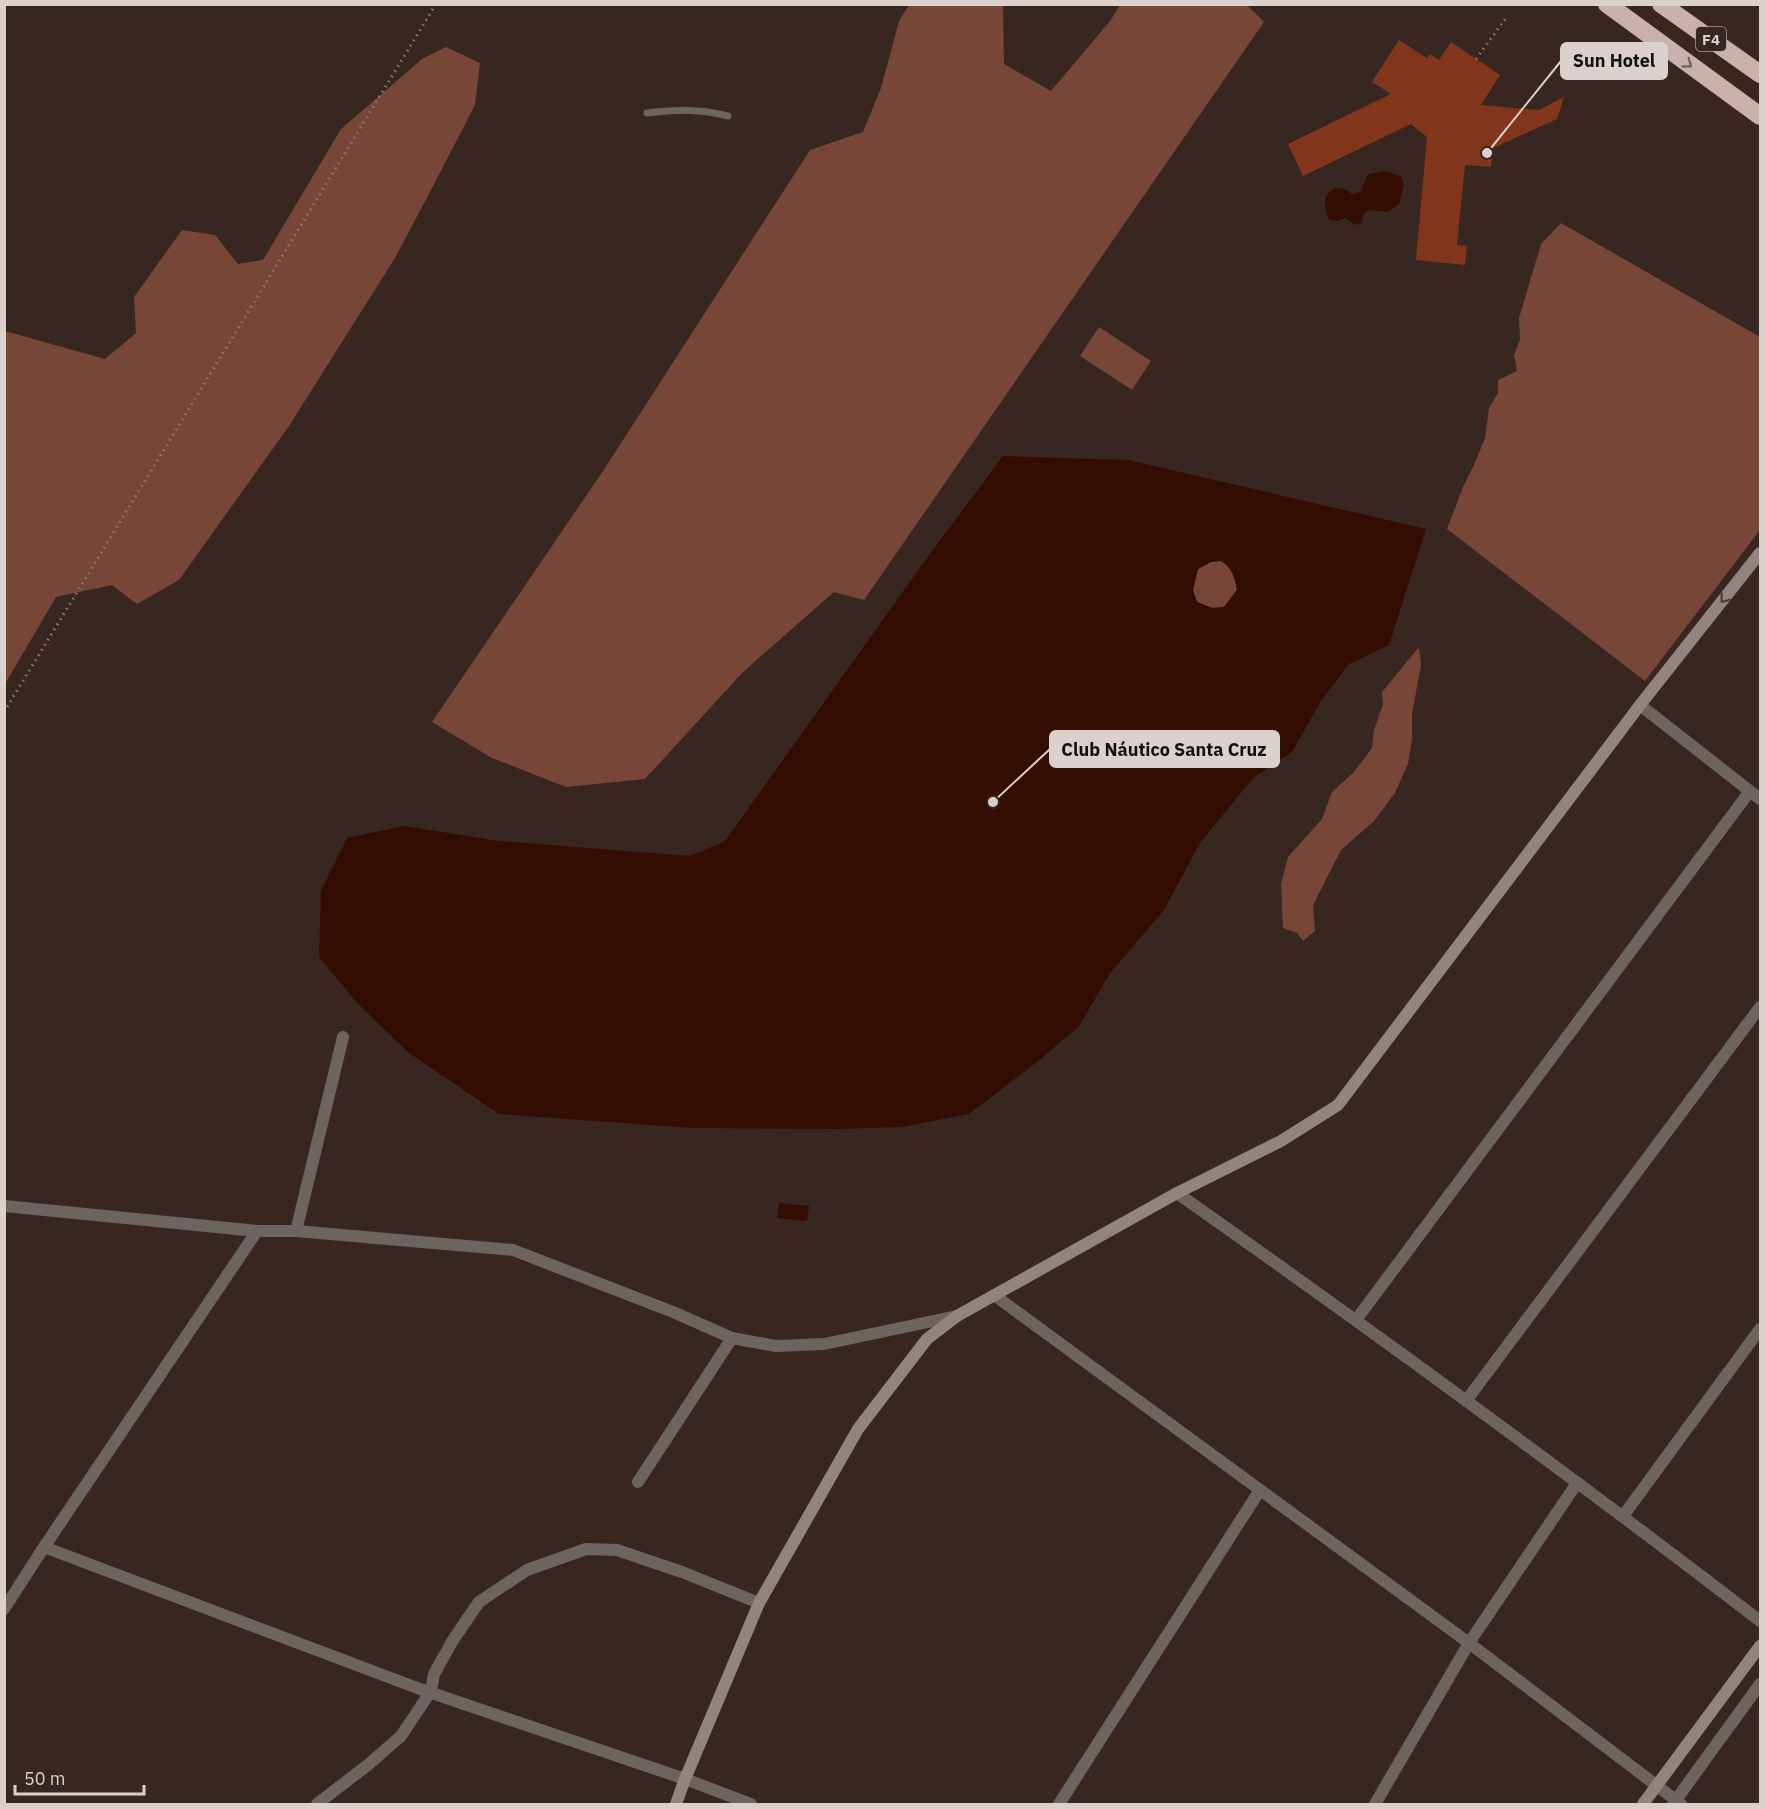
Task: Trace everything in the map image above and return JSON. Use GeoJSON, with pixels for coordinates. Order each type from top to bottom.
{"type":"FeatureCollection","features":[{"type":"Feature","properties":{"kind":"highway","name":"F4"},"geometry":{"type":"LineString","coordinates":[[1607,4],[1761,116]]}},
{"type":"Feature","properties":{"kind":"highway","name":"F4"},"geometry":{"type":"LineString","coordinates":[[1661,4],[1761,74]]}},
{"type":"Feature","properties":{"kind":"street"},"geometry":{"type":"LineString","coordinates":[[676,1804],[759,1603],[858,1429],[927,1339],[957,1316],[1177,1193],[1281,1141],[1338,1105],[1640,705],[1761,553]]}},
{"type":"Feature","properties":{"kind":"street"},"geometry":{"type":"LineString","coordinates":[[1640,705],[1761,799]]}},
{"type":"Feature","properties":{"kind":"street"},"geometry":{"type":"LineString","coordinates":[[1356,1320],[1750,791]]}},
{"type":"Feature","properties":{"kind":"street"},"geometry":{"type":"LineString","coordinates":[[1466,1401],[1761,1007]]}},
{"type":"Feature","properties":{"kind":"street"},"geometry":{"type":"LineString","coordinates":[[296,1231],[343,1037]]}},
{"type":"Feature","properties":{"kind":"street"},"geometry":{"type":"LineString","coordinates":[[1177,1193],[1356,1320],[1623,1516],[1761,1621]]}},
{"type":"Feature","properties":{"kind":"street"},"geometry":{"type":"LineString","coordinates":[[4,1206],[257,1231],[296,1231],[513,1250],[674,1312],[732,1338],[776,1346],[824,1344],[957,1316]]}},
{"type":"Feature","properties":{"kind":"street"},"geometry":{"type":"LineString","coordinates":[[4,1609],[257,1231]]}},
{"type":"Feature","properties":{"kind":"street"},"geometry":{"type":"LineString","coordinates":[[994,1295],[1469,1643],[1677,1803],[1761,1684]]}},
{"type":"Feature","properties":{"kind":"street"},"geometry":{"type":"LineString","coordinates":[[1623,1516],[1761,1329]]}},
{"type":"Feature","properties":{"kind":"street"},"geometry":{"type":"LineString","coordinates":[[638,1482],[732,1338]]}},
{"type":"Feature","properties":{"kind":"street"},"geometry":{"type":"LineString","coordinates":[[1375,1804],[1469,1643],[1577,1483]]}},
{"type":"Feature","properties":{"kind":"street"},"geometry":{"type":"LineString","coordinates":[[1059,1804],[1260,1490]]}},
{"type":"Feature","properties":{"kind":"street"},"geometry":{"type":"LineString","coordinates":[[44,1547],[420,1689],[685,1779],[751,1804]]}},
{"type":"Feature","properties":{"kind":"street"},"geometry":{"type":"LineString","coordinates":[[317,1804],[401,1736],[431,1691],[434,1674],[453,1640],[479,1602],[526,1570],[586,1549],[617,1550],[759,1603]]}},
{"type":"Feature","properties":{"kind":"street"},"geometry":{"type":"LineString","coordinates":[[1643,1804],[1759,1651]]}},
{"type":"Feature","properties":{"kind":"lane"},"geometry":{"type":"LineString","coordinates":[[647,113],[685,109],[728,116]]}},
{"type":"Feature","properties":{"kind":"path"},"geometry":{"type":"LineString","coordinates":[[4,712],[436,4]]}},
{"type":"Feature","properties":{"kind":"path"},"geometry":{"type":"LineString","coordinates":[[1476,59],[1506,18]]}},
{"type":"Feature","properties":{"kind":"shaded area"},"geometry":{"type":"Polygon","coordinates":[[[909,5],[1003,5],[1004,64],[1051,91],[1110,21],[1120,5],[1247,5],[1264,22],[864,600],[834,592],[743,672],[645,779],[566,787],[492,758],[432,722],[603,471],[810,150],[863,132],[881,88],[899,21],[909,5]]]}},
{"type":"Feature","properties":{"kind":"shaded area"},"geometry":{"type":"Polygon","coordinates":[[[446,47],[480,63],[475,105],[395,258],[289,426],[179,580],[137,604],[112,585],[56,597],[5,684],[5,331],[105,359],[136,333],[134,297],[182,230],[215,235],[238,264],[263,260],[341,129],[422,59],[446,47]]]}},
{"type":"Feature","properties":{"kind":"shaded area"},"geometry":{"type":"Polygon","coordinates":[[[1384,171],[1401,177],[1404,185],[1399,204],[1388,212],[1369,210],[1364,214],[1361,223],[1356,225],[1345,218],[1337,221],[1330,220],[1325,205],[1328,193],[1338,188],[1352,194],[1360,192],[1368,174],[1384,171]]]}},
{"type":"Feature","properties":{"kind":"shaded area"},"geometry":{"type":"Polygon","coordinates":[[[1561,223],[1760,337],[1760,530],[1645,681],[1447,529],[1485,438],[1489,408],[1498,393],[1498,380],[1517,371],[1514,355],[1520,340],[1519,318],[1541,244],[1561,223]]]}},
{"type":"Feature","properties":{"kind":"shaded area"},"geometry":{"type":"Polygon","coordinates":[[[1099,327],[1151,361],[1132,390],[1080,356],[1099,327]]]}},
{"type":"Feature","properties":{"kind":"shaded area"},"geometry":{"type":"Polygon","coordinates":[[[1003,456],[1128,460],[1426,529],[1389,645],[1349,664],[1321,701],[1292,752],[1253,778],[1200,843],[1164,910],[1111,972],[1079,1026],[1037,1062],[969,1114],[902,1127],[837,1129],[693,1128],[499,1114],[409,1053],[358,1004],[319,957],[321,891],[347,838],[404,826],[499,841],[690,856],[725,841],[921,566],[1003,456]],[[1221,561],[1211,562],[1198,569],[1193,590],[1197,602],[1212,608],[1224,607],[1237,590],[1232,573],[1221,561]]]}},
{"type":"Feature","properties":{"kind":"shaded area"},"geometry":{"type":"Polygon","coordinates":[[[1221,561],[1232,573],[1237,590],[1224,607],[1212,608],[1197,602],[1193,590],[1198,569],[1211,562],[1221,561]]]}},
{"type":"Feature","properties":{"kind":"shaded area"},"geometry":{"type":"Polygon","coordinates":[[[1419,647],[1421,665],[1412,714],[1412,739],[1408,764],[1395,793],[1374,821],[1341,850],[1313,905],[1315,931],[1303,941],[1297,933],[1283,928],[1281,884],[1288,857],[1322,819],[1332,792],[1354,772],[1372,748],[1374,730],[1383,704],[1382,692],[1419,647]]]}},
{"type":"Feature","properties":{"kind":"shaded area"},"geometry":{"type":"Polygon","coordinates":[[[779,1203],[809,1206],[807,1221],[777,1218],[779,1203]]]}},
{"type":"Feature","properties":{"kind":"building"},"geometry":{"type":"Polygon","coordinates":[[[1399,40],[1427,58],[1430,54],[1439,60],[1451,42],[1500,75],[1481,105],[1539,110],[1564,97],[1557,119],[1493,148],[1491,167],[1465,165],[1457,245],[1467,246],[1465,265],[1416,260],[1427,137],[1411,124],[1303,176],[1288,144],[1391,94],[1372,82],[1399,40]]]}},
{"type":"Feature","properties":{"kind":"place","name":"Sun Hotel"},"geometry":{"type":"Point","coordinates":[1487,153]}},
{"type":"Feature","properties":{"kind":"place","name":"Club Náutico Santa Cruz"},"geometry":{"type":"Point","coordinates":[993,802]}}]}
